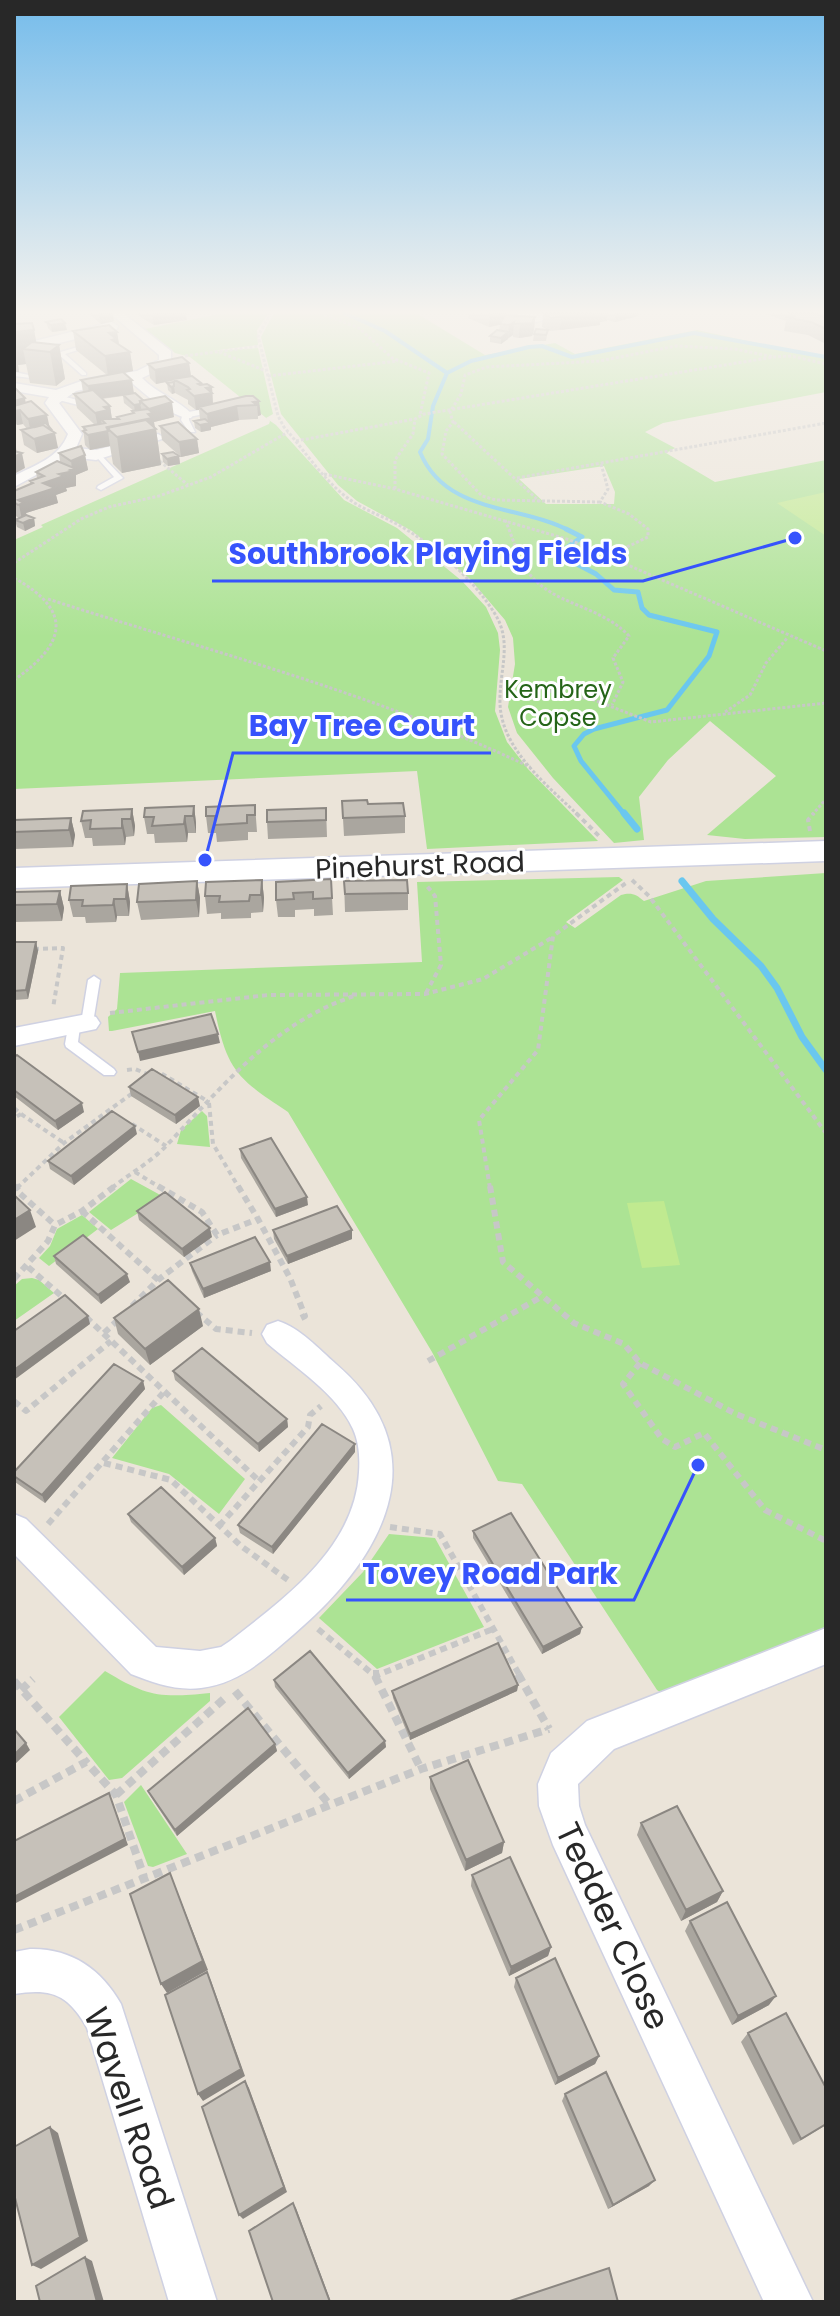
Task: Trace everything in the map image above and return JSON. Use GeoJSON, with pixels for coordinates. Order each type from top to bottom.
{"type":"FeatureCollection","features":[{"type":"Feature","properties":{"kind":"street"},"geometry":{"type":"LineString","coordinates":[[65,421],[75,434],[68,452]]}},
{"type":"Feature","properties":{"kind":"street"},"geometry":{"type":"LineString","coordinates":[[14,482],[68,452],[98,454],[154,443]]}},
{"type":"Feature","properties":{"kind":"street","name":"Pinehurst Road"},"geometry":{"type":"LineString","coordinates":[[14,878],[409,866],[622,868],[820,851]]}},
{"type":"Feature","properties":{"kind":"street"},"geometry":{"type":"LineString","coordinates":[[14,1037],[80,1025]]}},
{"type":"Feature","properties":{"kind":"street"},"geometry":{"type":"LineString","coordinates":[[22,1537],[144,1661],[162,1669],[234,1675],[334,1571],[367,1524],[375,1488],[375,1453],[368,1425],[341,1389],[278,1334]]}},
{"type":"Feature","properties":{"kind":"street"},"geometry":{"type":"LineString","coordinates":[[565,1767],[601,1735],[826,1646]]}},
{"type":"Feature","properties":{"kind":"street","name":"Tedder Close"},"geometry":{"type":"LineString","coordinates":[[565,1767],[558,1784],[559,1806],[567,1831],[789,2302]]}},
{"type":"Feature","properties":{"kind":"street","name":"Wavell Road"},"geometry":{"type":"LineString","coordinates":[[14,1973],[50,1970],[75,1979],[95,1998],[106,2019],[193,2302]]}},
{"type":"Feature","properties":{"kind":"lane"},"geometry":{"type":"LineString","coordinates":[[189,423],[194,421]]}},
{"type":"Feature","properties":{"kind":"lane"},"geometry":{"type":"LineString","coordinates":[[98,454],[119,478],[101,488]]}},
{"type":"Feature","properties":{"kind":"lane"},"geometry":{"type":"LineString","coordinates":[[94,980],[71,1044],[109,1072]]}},
{"type":"Feature","properties":{"kind":"path"},"geometry":{"type":"LineString","coordinates":[[281,421],[345,497],[405,530],[475,588],[496,616],[505,638],[500,710],[512,741],[603,840],[622,868],[649,896],[826,1133]]}},
{"type":"Feature","properties":{"kind":"path"},"geometry":{"type":"LineString","coordinates":[[296,441],[404,421]]}},
{"type":"Feature","properties":{"kind":"path"},"geometry":{"type":"LineString","coordinates":[[395,489],[395,460],[413,434],[415,421]]}},
{"type":"Feature","properties":{"kind":"path"},"geometry":{"type":"LineString","coordinates":[[541,503],[453,422],[446,431],[442,454],[482,496],[515,503],[541,503],[600,502],[629,514],[648,529],[648,537],[609,556]]}},
{"type":"Feature","properties":{"kind":"path"},"geometry":{"type":"LineString","coordinates":[[517,478],[826,423]]}},
{"type":"Feature","properties":{"kind":"path"},"geometry":{"type":"LineString","coordinates":[[14,563],[73,524],[101,510],[188,486],[225,471],[288,432]]}},
{"type":"Feature","properties":{"kind":"path"},"geometry":{"type":"LineString","coordinates":[[154,443],[188,486]]}},
{"type":"Feature","properties":{"kind":"path"},"geometry":{"type":"LineString","coordinates":[[600,502],[608,489],[601,464]]}},
{"type":"Feature","properties":{"kind":"path"},"geometry":{"type":"LineString","coordinates":[[324,474],[395,489],[570,540],[826,651]]}},
{"type":"Feature","properties":{"kind":"path"},"geometry":{"type":"LineString","coordinates":[[505,519],[532,577],[542,585],[606,614],[629,636],[613,658],[623,682],[612,705]]}},
{"type":"Feature","properties":{"kind":"path"},"geometry":{"type":"LineString","coordinates":[[14,578],[38,590],[48,599],[59,619],[55,641],[41,659],[14,680]]}},
{"type":"Feature","properties":{"kind":"path"},"geometry":{"type":"LineString","coordinates":[[48,599],[438,727],[505,753],[535,769]]}},
{"type":"Feature","properties":{"kind":"path"},"geometry":{"type":"LineString","coordinates":[[725,713],[750,695],[766,663],[788,637]]}},
{"type":"Feature","properties":{"kind":"path"},"geometry":{"type":"LineString","coordinates":[[504,682],[612,705],[651,722],[826,703]]}},
{"type":"Feature","properties":{"kind":"path"},"geometry":{"type":"LineString","coordinates":[[820,851],[808,820],[826,799]]}},
{"type":"Feature","properties":{"kind":"path"},"geometry":{"type":"LineString","coordinates":[[409,866],[435,896],[441,965],[425,994]]}},
{"type":"Feature","properties":{"kind":"path"},"geometry":{"type":"LineString","coordinates":[[80,1025],[110,1013],[268,995],[425,994],[483,979],[553,936],[622,868]]}},
{"type":"Feature","properties":{"kind":"path"},"geometry":{"type":"LineString","coordinates":[[553,936],[538,1050],[479,1120],[503,1262],[574,1323],[624,1344],[640,1363],[736,1414],[826,1450]]}},
{"type":"Feature","properties":{"kind":"path"},"geometry":{"type":"LineString","coordinates":[[26,949],[63,948],[53,1010],[48,1015]]}},
{"type":"Feature","properties":{"kind":"path"},"geometry":{"type":"LineString","coordinates":[[14,1279],[28,1267],[48,1241],[55,1225],[82,1211],[166,1146],[173,1134],[277,1032],[320,1006],[362,994]]}},
{"type":"Feature","properties":{"kind":"path"},"geometry":{"type":"LineString","coordinates":[[109,1072],[135,1069],[153,1076]]}},
{"type":"Feature","properties":{"kind":"path"},"geometry":{"type":"LineString","coordinates":[[55,1225],[15,1189],[64,1143],[111,1111],[159,1072],[209,1102]]}},
{"type":"Feature","properties":{"kind":"path"},"geometry":{"type":"LineString","coordinates":[[186,1303],[216,1329],[278,1334],[305,1316],[290,1278],[213,1144],[209,1102]]}},
{"type":"Feature","properties":{"kind":"path"},"geometry":{"type":"LineString","coordinates":[[14,1108],[64,1143]]}},
{"type":"Feature","properties":{"kind":"path"},"geometry":{"type":"LineString","coordinates":[[111,1111],[166,1146]]}},
{"type":"Feature","properties":{"kind":"path"},"geometry":{"type":"LineString","coordinates":[[14,1118],[21,1114]]}},
{"type":"Feature","properties":{"kind":"path"},"geometry":{"type":"LineString","coordinates":[[135,1172],[202,1212],[217,1235]]}},
{"type":"Feature","properties":{"kind":"path"},"geometry":{"type":"LineString","coordinates":[[82,1211],[176,1295]]}},
{"type":"Feature","properties":{"kind":"path"},"geometry":{"type":"LineString","coordinates":[[104,1333],[158,1280],[217,1235],[258,1219]]}},
{"type":"Feature","properties":{"kind":"path"},"geometry":{"type":"LineString","coordinates":[[28,1267],[71,1305]]}},
{"type":"Feature","properties":{"kind":"path"},"geometry":{"type":"LineString","coordinates":[[428,1361],[490,1329],[543,1296]]}},
{"type":"Feature","properties":{"kind":"path"},"geometry":{"type":"LineString","coordinates":[[82,1314],[258,1480]]}},
{"type":"Feature","properties":{"kind":"path"},"geometry":{"type":"LineString","coordinates":[[14,1401],[26,1411],[111,1341]]}},
{"type":"Feature","properties":{"kind":"path"},"geometry":{"type":"LineString","coordinates":[[640,1363],[623,1384],[662,1439],[675,1447],[704,1433],[765,1510],[826,1541]]}},
{"type":"Feature","properties":{"kind":"path"},"geometry":{"type":"LineString","coordinates":[[219,1526],[308,1427],[310,1415],[341,1389]]}},
{"type":"Feature","properties":{"kind":"path"},"geometry":{"type":"LineString","coordinates":[[22,1537],[104,1463],[163,1393]]}},
{"type":"Feature","properties":{"kind":"path"},"geometry":{"type":"LineString","coordinates":[[104,1463],[171,1480],[219,1526],[319,1607],[307,1619],[375,1676],[421,1769]]}},
{"type":"Feature","properties":{"kind":"path"},"geometry":{"type":"LineString","coordinates":[[367,1524],[440,1534],[549,1729],[565,1767]]}},
{"type":"Feature","properties":{"kind":"path"},"geometry":{"type":"LineString","coordinates":[[375,1676],[493,1629]]}},
{"type":"Feature","properties":{"kind":"path"},"geometry":{"type":"LineString","coordinates":[[116,1795],[234,1675],[329,1804]]}},
{"type":"Feature","properties":{"kind":"path"},"geometry":{"type":"LineString","coordinates":[[21,1690],[33,1679]]}},
{"type":"Feature","properties":{"kind":"path"},"geometry":{"type":"LineString","coordinates":[[14,1681],[116,1795],[144,1877]]}},
{"type":"Feature","properties":{"kind":"path"},"geometry":{"type":"LineString","coordinates":[[14,1930],[421,1769],[549,1729]]}},
{"type":"Feature","properties":{"kind":"path"},"geometry":{"type":"LineString","coordinates":[[14,1801],[86,1762]]}},
{"type":"Feature","properties":{"kind":"green space"},"geometry":{"type":"Polygon","coordinates":[[[271,421],[276,425],[344,500],[397,528],[462,581],[486,607],[498,633],[500,650],[495,711],[507,742],[528,769],[598,841],[427,849],[417,771],[14,789],[14,540],[43,527],[41,525],[271,421]]]}},
{"type":"Feature","properties":{"kind":"green space","name":"Kembrey Copse"},"geometry":{"type":"Polygon","coordinates":[[[287,421],[673,421],[645,432],[675,448],[666,453],[715,482],[826,460],[826,837],[745,839],[707,835],[776,776],[710,721],[668,760],[639,797],[644,840],[614,843],[553,778],[517,733],[508,707],[515,664],[513,638],[505,620],[470,579],[412,531],[357,501],[338,485],[287,421]],[[604,466],[519,479],[546,504],[614,504],[615,492],[604,466]]]}},
{"type":"Feature","properties":{"kind":"green space"},"geometry":{"type":"Polygon","coordinates":[[[826,492],[826,536],[777,503],[826,492]]]}},
{"type":"Feature","properties":{"kind":"green space"},"geometry":{"type":"Polygon","coordinates":[[[826,873],[826,1637],[667,1697],[657,1690],[522,1484],[498,1481],[432,1352],[288,1112],[257,1091],[230,1061],[215,1011],[112,1031],[109,1031],[108,1017],[117,1009],[120,973],[422,962],[417,882],[619,877],[623,880],[566,922],[575,928],[625,894],[633,894],[644,901],[706,881],[826,873]]]}},
{"type":"Feature","properties":{"kind":"green space"},"geometry":{"type":"Polygon","coordinates":[[[202,1111],[207,1116],[210,1147],[177,1144],[181,1130],[202,1111]]]}},
{"type":"Feature","properties":{"kind":"green space"},"geometry":{"type":"Polygon","coordinates":[[[131,1179],[164,1197],[111,1230],[89,1212],[131,1179]]]}},
{"type":"Feature","properties":{"kind":"green space"},"geometry":{"type":"Polygon","coordinates":[[[664,1201],[680,1265],[642,1268],[627,1203],[664,1201]]]}},
{"type":"Feature","properties":{"kind":"green space"},"geometry":{"type":"Polygon","coordinates":[[[82,1215],[98,1229],[49,1266],[39,1258],[50,1246],[57,1229],[82,1215]]]}},
{"type":"Feature","properties":{"kind":"green space"},"geometry":{"type":"Polygon","coordinates":[[[32,1278],[54,1293],[14,1321],[14,1286],[22,1279],[32,1278]]]}},
{"type":"Feature","properties":{"kind":"green space"},"geometry":{"type":"Polygon","coordinates":[[[161,1405],[245,1479],[219,1514],[169,1474],[112,1458],[152,1408],[161,1405]]]}},
{"type":"Feature","properties":{"kind":"green space"},"geometry":{"type":"Polygon","coordinates":[[[389,1534],[435,1538],[484,1627],[377,1669],[319,1618],[363,1572],[389,1534]]]}},
{"type":"Feature","properties":{"kind":"green space"},"geometry":{"type":"Polygon","coordinates":[[[105,1671],[144,1691],[166,1695],[210,1693],[210,1701],[122,1778],[109,1780],[59,1717],[105,1671]]]}},
{"type":"Feature","properties":{"kind":"green space"},"geometry":{"type":"Polygon","coordinates":[[[141,1785],[187,1854],[153,1867],[148,1866],[124,1802],[141,1785]]]}},
{"type":"Feature","properties":{"kind":"building"},"geometry":{"type":"Polygon","coordinates":[[[103,421],[137,421],[88,435],[83,431],[86,430],[83,427],[105,423],[103,421]]]}},
{"type":"Feature","properties":{"kind":"building"},"geometry":{"type":"Polygon","coordinates":[[[147,421],[156,429],[117,437],[107,428],[147,421]]]}},
{"type":"Feature","properties":{"kind":"building"},"geometry":{"type":"Polygon","coordinates":[[[178,422],[197,439],[179,442],[160,426],[178,422]]]}},
{"type":"Feature","properties":{"kind":"building"},"geometry":{"type":"Polygon","coordinates":[[[43,425],[55,433],[34,439],[21,430],[43,425]]]}},
{"type":"Feature","properties":{"kind":"building"},"geometry":{"type":"Polygon","coordinates":[[[81,446],[85,455],[71,461],[59,453],[81,446]]]}},
{"type":"Feature","properties":{"kind":"building"},"geometry":{"type":"Polygon","coordinates":[[[173,452],[179,456],[167,459],[162,454],[173,452]]]}},
{"type":"Feature","properties":{"kind":"building"},"geometry":{"type":"Polygon","coordinates":[[[57,461],[74,468],[70,470],[74,471],[59,474],[64,476],[43,483],[55,488],[18,500],[24,503],[18,505],[14,502],[14,491],[44,476],[36,472],[57,461]]]}},
{"type":"Feature","properties":{"kind":"building"},"geometry":{"type":"Polygon","coordinates":[[[26,515],[34,518],[23,523],[15,520],[26,515]]]}},
{"type":"Feature","properties":{"kind":"building"},"geometry":{"type":"Polygon","coordinates":[[[367,800],[368,804],[403,803],[405,816],[343,818],[342,801],[367,800]]]}},
{"type":"Feature","properties":{"kind":"building"},"geometry":{"type":"Polygon","coordinates":[[[255,805],[255,815],[247,815],[247,823],[215,825],[215,816],[206,816],[206,807],[255,805]]]}},
{"type":"Feature","properties":{"kind":"building"},"geometry":{"type":"Polygon","coordinates":[[[194,806],[193,816],[185,816],[184,824],[152,826],[154,817],[144,817],[145,808],[194,806]]]}},
{"type":"Feature","properties":{"kind":"building"},"geometry":{"type":"Polygon","coordinates":[[[326,808],[326,820],[267,822],[267,810],[326,808]]]}},
{"type":"Feature","properties":{"kind":"building"},"geometry":{"type":"Polygon","coordinates":[[[132,809],[131,819],[122,819],[122,828],[90,829],[91,820],[81,821],[83,811],[132,809]]]}},
{"type":"Feature","properties":{"kind":"building"},"geometry":{"type":"Polygon","coordinates":[[[71,818],[69,830],[14,832],[14,820],[71,818]]]}},
{"type":"Feature","properties":{"kind":"building"},"geometry":{"type":"Polygon","coordinates":[[[331,879],[332,898],[313,899],[313,892],[293,893],[294,899],[276,900],[276,882],[331,879]]]}},
{"type":"Feature","properties":{"kind":"building"},"geometry":{"type":"Polygon","coordinates":[[[262,880],[261,895],[250,895],[249,901],[219,902],[220,896],[205,896],[206,882],[262,880]]]}},
{"type":"Feature","properties":{"kind":"building"},"geometry":{"type":"Polygon","coordinates":[[[407,880],[408,893],[345,894],[344,881],[407,880]]]}},
{"type":"Feature","properties":{"kind":"building"},"geometry":{"type":"Polygon","coordinates":[[[197,881],[196,900],[137,902],[139,884],[197,881]]]}},
{"type":"Feature","properties":{"kind":"building"},"geometry":{"type":"Polygon","coordinates":[[[127,884],[126,899],[114,899],[113,905],[82,906],[83,900],[69,900],[71,886],[127,884]]]}},
{"type":"Feature","properties":{"kind":"building"},"geometry":{"type":"Polygon","coordinates":[[[60,891],[57,904],[14,905],[14,892],[60,891]]]}},
{"type":"Feature","properties":{"kind":"building"},"geometry":{"type":"Polygon","coordinates":[[[14,942],[36,942],[26,990],[14,991],[14,942]]]}},
{"type":"Feature","properties":{"kind":"building"},"geometry":{"type":"Polygon","coordinates":[[[211,1014],[218,1034],[138,1052],[132,1032],[211,1014]]]}},
{"type":"Feature","properties":{"kind":"building"},"geometry":{"type":"Polygon","coordinates":[[[17,1055],[82,1103],[55,1121],[14,1090],[14,1057],[17,1055]]]}},
{"type":"Feature","properties":{"kind":"building"},"geometry":{"type":"Polygon","coordinates":[[[152,1069],[198,1097],[175,1115],[129,1087],[152,1069]]]}},
{"type":"Feature","properties":{"kind":"building"},"geometry":{"type":"Polygon","coordinates":[[[112,1111],[135,1126],[71,1176],[48,1161],[112,1111]]]}},
{"type":"Feature","properties":{"kind":"building"},"geometry":{"type":"Polygon","coordinates":[[[271,1138],[307,1197],[275,1209],[240,1149],[271,1138]]]}},
{"type":"Feature","properties":{"kind":"building"},"geometry":{"type":"Polygon","coordinates":[[[165,1192],[210,1228],[182,1249],[137,1211],[165,1192]]]}},
{"type":"Feature","properties":{"kind":"building"},"geometry":{"type":"Polygon","coordinates":[[[14,1195],[30,1210],[14,1220],[14,1195]]]}},
{"type":"Feature","properties":{"kind":"building"},"geometry":{"type":"Polygon","coordinates":[[[337,1206],[352,1230],[287,1256],[273,1230],[337,1206]]]}},
{"type":"Feature","properties":{"kind":"building"},"geometry":{"type":"Polygon","coordinates":[[[83,1235],[127,1274],[98,1295],[54,1256],[83,1235]]]}},
{"type":"Feature","properties":{"kind":"building"},"geometry":{"type":"Polygon","coordinates":[[[255,1237],[270,1262],[203,1289],[190,1263],[255,1237]]]}},
{"type":"Feature","properties":{"kind":"building"},"geometry":{"type":"Polygon","coordinates":[[[168,1280],[199,1309],[145,1349],[114,1318],[168,1280]]]}},
{"type":"Feature","properties":{"kind":"building"},"geometry":{"type":"Polygon","coordinates":[[[65,1295],[88,1316],[14,1370],[14,1331],[65,1295]]]}},
{"type":"Feature","properties":{"kind":"building"},"geometry":{"type":"Polygon","coordinates":[[[202,1348],[287,1419],[258,1444],[173,1371],[202,1348]]]}},
{"type":"Feature","properties":{"kind":"building"},"geometry":{"type":"Polygon","coordinates":[[[114,1364],[143,1381],[42,1495],[14,1476],[14,1472],[114,1364]]]}},
{"type":"Feature","properties":{"kind":"building"},"geometry":{"type":"Polygon","coordinates":[[[322,1424],[355,1444],[272,1547],[238,1525],[322,1424]]]}},
{"type":"Feature","properties":{"kind":"building"},"geometry":{"type":"Polygon","coordinates":[[[161,1487],[215,1538],[182,1567],[128,1514],[161,1487]]]}},
{"type":"Feature","properties":{"kind":"building"},"geometry":{"type":"Polygon","coordinates":[[[511,1513],[582,1627],[543,1647],[473,1531],[511,1513]]]}},
{"type":"Feature","properties":{"kind":"building"},"geometry":{"type":"Polygon","coordinates":[[[498,1643],[518,1685],[410,1734],[392,1691],[498,1643]]]}},
{"type":"Feature","properties":{"kind":"building"},"geometry":{"type":"Polygon","coordinates":[[[310,1651],[385,1741],[348,1773],[274,1680],[310,1651]]]}},
{"type":"Feature","properties":{"kind":"building"},"geometry":{"type":"Polygon","coordinates":[[[248,1708],[275,1744],[175,1830],[148,1791],[248,1708]]]}},
{"type":"Feature","properties":{"kind":"building"},"geometry":{"type":"Polygon","coordinates":[[[14,1729],[26,1743],[14,1755],[14,1729]]]}},
{"type":"Feature","properties":{"kind":"building"},"geometry":{"type":"Polygon","coordinates":[[[468,1760],[504,1842],[466,1860],[430,1777],[468,1760]]]}},
{"type":"Feature","properties":{"kind":"building"},"geometry":{"type":"Polygon","coordinates":[[[109,1793],[125,1839],[14,1897],[14,1841],[109,1793]]]}},
{"type":"Feature","properties":{"kind":"building"},"geometry":{"type":"Polygon","coordinates":[[[677,1806],[723,1891],[686,1910],[641,1823],[677,1806]]]}},
{"type":"Feature","properties":{"kind":"building"},"geometry":{"type":"Polygon","coordinates":[[[510,1857],[551,1947],[511,1967],[472,1875],[510,1857]]]}},
{"type":"Feature","properties":{"kind":"building"},"geometry":{"type":"Polygon","coordinates":[[[170,1873],[203,1961],[161,1984],[130,1894],[170,1873]]]}},
{"type":"Feature","properties":{"kind":"building"},"geometry":{"type":"Polygon","coordinates":[[[727,1902],[776,1996],[738,2016],[690,1921],[727,1902]]]}},
{"type":"Feature","properties":{"kind":"building"},"geometry":{"type":"Polygon","coordinates":[[[555,1958],[599,2056],[558,2078],[516,1978],[555,1958]]]}},
{"type":"Feature","properties":{"kind":"building"},"geometry":{"type":"Polygon","coordinates":[[[207,1972],[241,2069],[198,2094],[165,1995],[207,1972]]]}},
{"type":"Feature","properties":{"kind":"building"},"geometry":{"type":"Polygon","coordinates":[[[786,2013],[826,2088],[826,2124],[801,2139],[748,2033],[786,2013]]]}},
{"type":"Feature","properties":{"kind":"building"},"geometry":{"type":"Polygon","coordinates":[[[606,2072],[655,2180],[613,2205],[565,2094],[606,2072]]]}},
{"type":"Feature","properties":{"kind":"building"},"geometry":{"type":"Polygon","coordinates":[[[245,2081],[284,2187],[239,2215],[202,2107],[245,2081]]]}},
{"type":"Feature","properties":{"kind":"building"},"geometry":{"type":"Polygon","coordinates":[[[50,2127],[80,2237],[32,2265],[14,2194],[14,2147],[50,2127]]]}},
{"type":"Feature","properties":{"kind":"building"},"geometry":{"type":"Polygon","coordinates":[[[293,2203],[330,2302],[273,2302],[249,2231],[293,2203]]]}},
{"type":"Feature","properties":{"kind":"building"},"geometry":{"type":"Polygon","coordinates":[[[85,2257],[97,2302],[40,2302],[36,2286],[85,2257]]]}},
{"type":"Feature","properties":{"kind":"building"},"geometry":{"type":"Polygon","coordinates":[[[609,2268],[618,2302],[510,2302],[510,2301],[609,2268]]]}},
{"type":"Feature","properties":{"kind":"waterway"},"geometry":{"type":"LineString","coordinates":[[431,421],[428,439],[420,452],[432,472],[447,487],[466,498],[550,522],[570,531]]}},
{"type":"Feature","properties":{"kind":"waterway"},"geometry":{"type":"LineString","coordinates":[[566,529],[570,531]]}},
{"type":"Feature","properties":{"kind":"waterway"},"geometry":{"type":"LineString","coordinates":[[570,531],[582,537],[558,554],[596,574],[614,590],[638,592],[642,608],[649,615],[717,632],[709,656],[667,710],[594,729],[584,734],[574,746],[581,761],[625,815]]}},
{"type":"Feature","properties":{"kind":"waterway"},"geometry":{"type":"LineString","coordinates":[[624,813],[637,829]]}},
{"type":"Feature","properties":{"kind":"waterway"},"geometry":{"type":"LineString","coordinates":[[682,881],[713,919],[761,966],[777,988],[802,1037],[826,1070]]}},
{"type":"Feature","properties":{"kind":"place","name":"Southbrook Playing Fields"},"geometry":{"type":"Point","coordinates":[795,538]}},
{"type":"Feature","properties":{"kind":"place","name":"Bay Tree Court"},"geometry":{"type":"Point","coordinates":[205,860]}},
{"type":"Feature","properties":{"kind":"place","name":"Tovey Road Park"},"geometry":{"type":"Point","coordinates":[698,1465]}}]}
